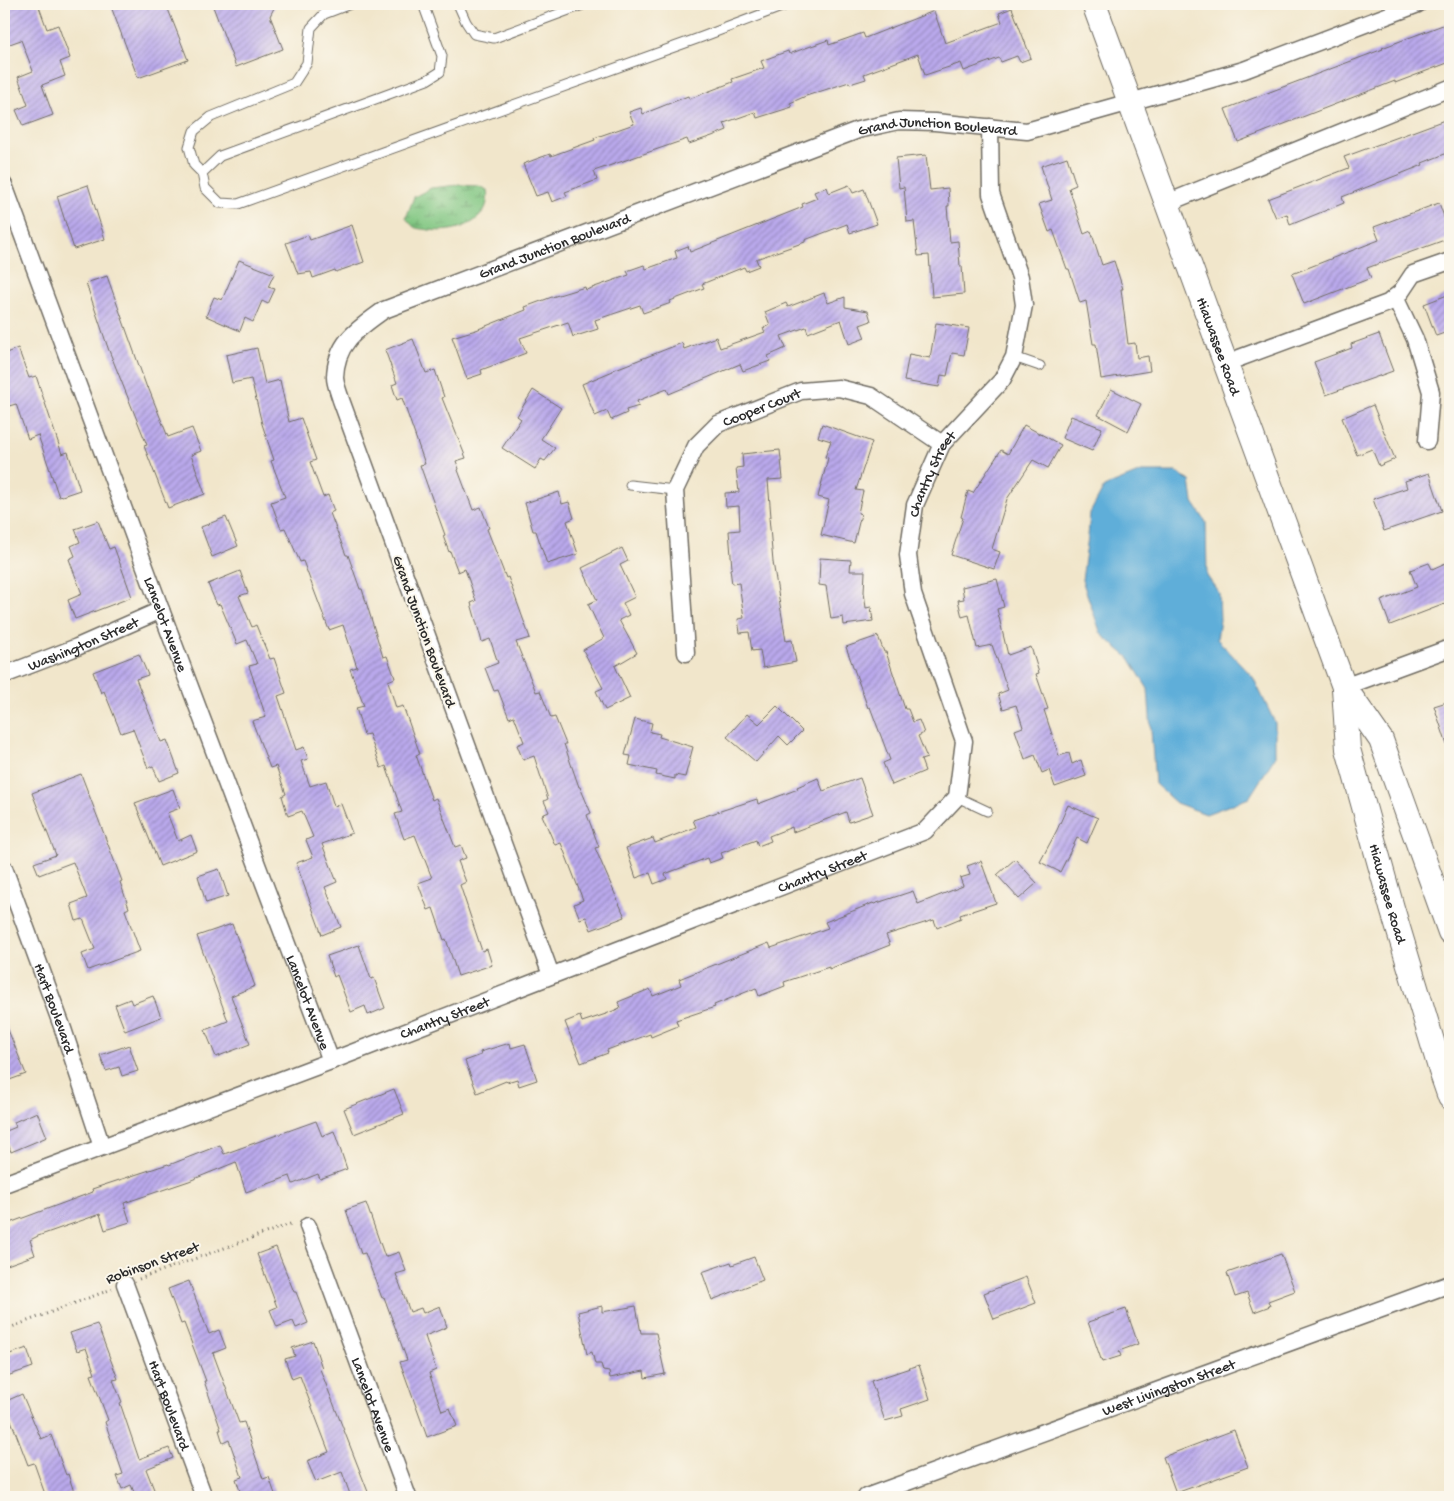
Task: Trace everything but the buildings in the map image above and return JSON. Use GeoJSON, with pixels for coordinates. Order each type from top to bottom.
{"type":"FeatureCollection","features":[{"type":"Feature","properties":{"kind":"main road","name":"Hiawassee Road"},"geometry":{"type":"LineString","coordinates":[[1094,4],[1344,687],[1381,740],[1450,932]]}},
{"type":"Feature","properties":{"kind":"main road","name":"Hiawassee Road"},"geometry":{"type":"LineString","coordinates":[[1344,687],[1348,749],[1394,917],[1450,1097]]}},
{"type":"Feature","properties":{"kind":"street","name":"Grand Junction Boulevard"},"geometry":{"type":"LineString","coordinates":[[551,975],[341,400],[335,378],[340,353],[352,333],[384,310],[858,130],[899,121],[935,122],[1027,131],[1244,70],[1418,4]]}},
{"type":"Feature","properties":{"kind":"street"},"geometry":{"type":"LineString","coordinates":[[1167,203],[1450,88]]}},
{"type":"Feature","properties":{"kind":"street","name":"Chantry Street"},"geometry":{"type":"LineString","coordinates":[[4,1184],[331,1061],[926,831],[957,797],[964,741],[912,594],[908,555],[915,506],[942,444],[1002,380],[1014,357],[1024,305],[1020,277],[991,194],[990,127]]}},
{"type":"Feature","properties":{"kind":"street","name":"Lancelot Avenue"},"geometry":{"type":"LineString","coordinates":[[4,185],[161,610],[331,1061]]}},
{"type":"Feature","properties":{"kind":"street"},"geometry":{"type":"LineString","coordinates":[[1226,363],[1388,302],[1401,292],[1413,274],[1450,261]]}},
{"type":"Feature","properties":{"kind":"street"},"geometry":{"type":"LineString","coordinates":[[1395,297],[1415,339],[1431,392],[1427,441]]}},
{"type":"Feature","properties":{"kind":"street","name":"Cooper Court"},"geometry":{"type":"LineString","coordinates":[[686,653],[675,490],[696,446],[718,424],[801,391],[839,388],[871,396],[942,444]]}},
{"type":"Feature","properties":{"kind":"street","name":"Washington Street"},"geometry":{"type":"LineString","coordinates":[[4,675],[77,647],[161,610]]}},
{"type":"Feature","properties":{"kind":"street"},"geometry":{"type":"LineString","coordinates":[[1344,687],[1450,648]]}},
{"type":"Feature","properties":{"kind":"street","name":"Hart Boulevard"},"geometry":{"type":"LineString","coordinates":[[4,868],[63,1029],[102,1147]]}},
{"type":"Feature","properties":{"kind":"street","name":"Lancelot Avenue"},"geometry":{"type":"LineString","coordinates":[[308,1226],[408,1497]]}},
{"type":"Feature","properties":{"kind":"street","name":"Hart Boulevard"},"geometry":{"type":"LineString","coordinates":[[124,1284],[204,1497]]}},
{"type":"Feature","properties":{"kind":"street","name":"West Livingston Street"},"geometry":{"type":"LineString","coordinates":[[866,1497],[890,1493],[1450,1284]]}},
{"type":"Feature","properties":{"kind":"lane"},"geometry":{"type":"LineString","coordinates":[[350,4],[324,14],[311,28],[307,63],[294,83],[211,117],[194,131],[189,146],[194,165],[202,173],[206,188],[220,203],[238,204],[789,4]]}},
{"type":"Feature","properties":{"kind":"lane"},"geometry":{"type":"LineString","coordinates":[[202,173],[220,156],[427,80],[440,72],[442,56],[423,4]]}},
{"type":"Feature","properties":{"kind":"lane"},"geometry":{"type":"LineString","coordinates":[[458,4],[474,34],[494,38],[583,4]]}},
{"type":"Feature","properties":{"kind":"lane"},"geometry":{"type":"LineString","coordinates":[[1014,357],[1040,366]]}},
{"type":"Feature","properties":{"kind":"lane"},"geometry":{"type":"LineString","coordinates":[[630,485],[675,490]]}},
{"type":"Feature","properties":{"kind":"lane"},"geometry":{"type":"LineString","coordinates":[[957,797],[987,811]]}},
{"type":"Feature","properties":{"kind":"path","name":"Robinson Street"},"geometry":{"type":"LineString","coordinates":[[4,1330],[290,1224],[298,1223],[308,1226]]}},
{"type":"Feature","properties":{"kind":"green space"},"geometry":{"type":"Polygon","coordinates":[[[458,185],[479,186],[487,190],[487,201],[484,210],[478,218],[460,228],[439,231],[419,229],[414,227],[406,218],[414,197],[431,188],[458,185]]]}},
{"type":"Feature","properties":{"kind":"water"},"geometry":{"type":"Polygon","coordinates":[[[1141,472],[1176,472],[1190,481],[1193,502],[1206,522],[1207,576],[1219,593],[1220,620],[1217,639],[1253,677],[1275,723],[1275,757],[1249,798],[1206,814],[1176,803],[1155,784],[1148,689],[1129,658],[1101,634],[1082,580],[1090,513],[1104,487],[1141,472]]]}}]}
